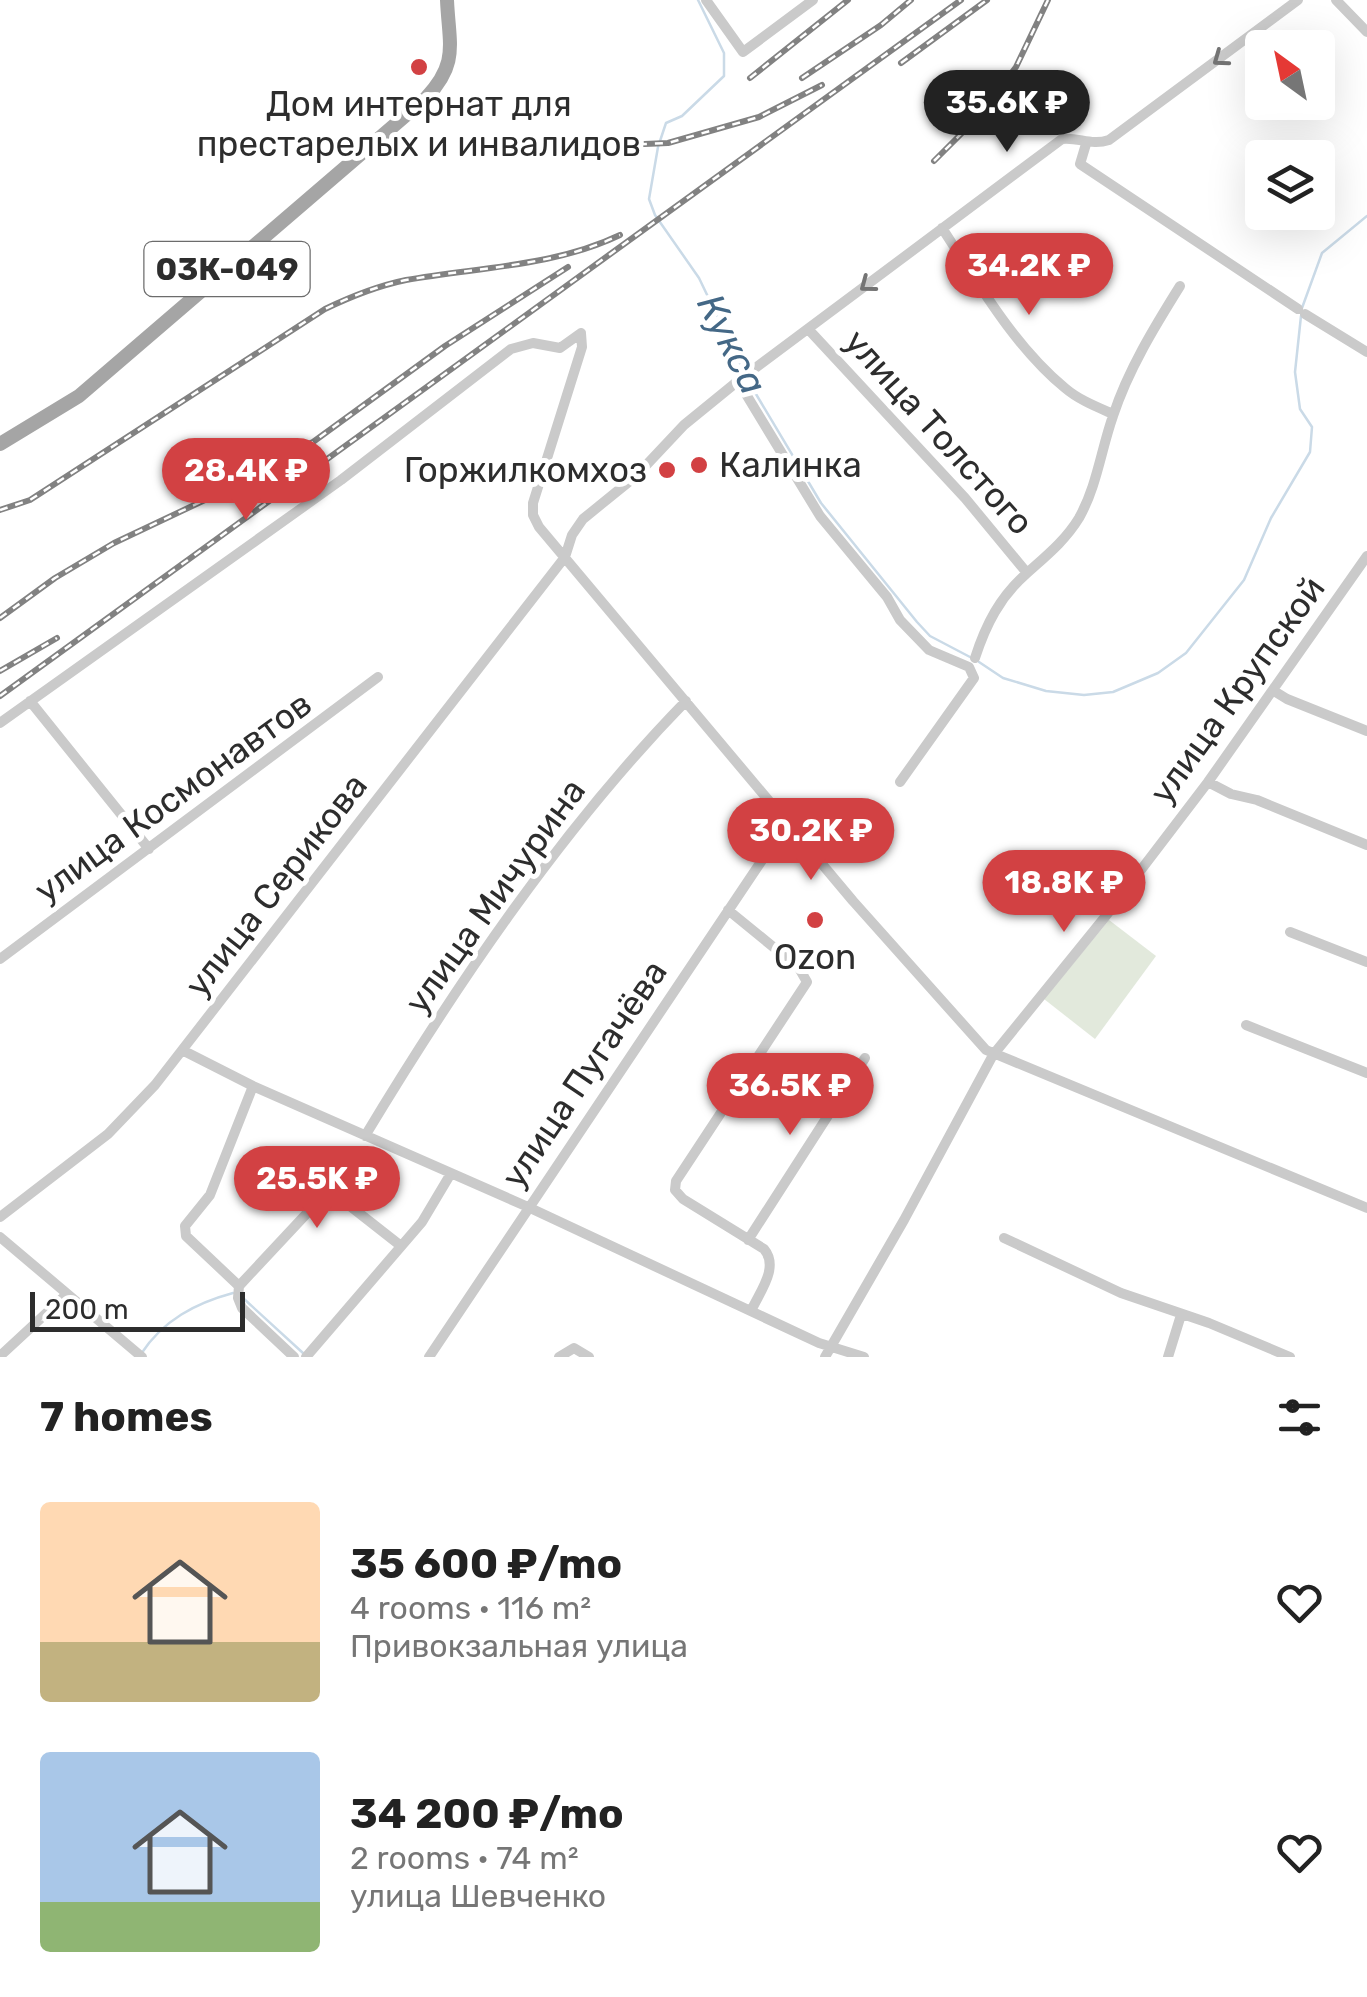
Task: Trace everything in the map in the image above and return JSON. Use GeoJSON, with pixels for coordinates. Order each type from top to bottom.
{"type":"FeatureCollection","features":[{"type":"Feature","properties":{"kind":"main road","name":"03К-049"},"geometry":{"type":"LineString","coordinates":[[0,444],[79,396],[426,98],[444,79],[450,57],[447,0]]}},
{"type":"Feature","properties":{"kind":"street"},"geometry":{"type":"LineString","coordinates":[[706,0],[743,52],[813,0]]}},
{"type":"Feature","properties":{"kind":"street","name":"улица Серикова"},"geometry":{"type":"LineString","coordinates":[[0,1217],[136,1108],[565,557],[572,535],[583,519],[636,476],[684,425],[743,378],[1062,140],[1072,138],[1086,144],[1109,140],[1298,0]]}},
{"type":"Feature","properties":{"kind":"street"},"geometry":{"type":"LineString","coordinates":[[1336,0],[1367,32]]}},
{"type":"Feature","properties":{"kind":"street"},"geometry":{"type":"LineString","coordinates":[[1086,144],[1080,164],[1367,352]]}},
{"type":"Feature","properties":{"kind":"street"},"geometry":{"type":"LineString","coordinates":[[942,228],[998,314],[1038,360],[1066,388],[1113,414]]}},
{"type":"Feature","properties":{"kind":"street"},"geometry":{"type":"LineString","coordinates":[[900,782],[971,686],[972,662],[992,612],[1027,573],[1048,558],[1077,521],[1090,494],[1113,414],[1154,327],[1180,286]]}},
{"type":"Feature","properties":{"kind":"street","name":"улица Толстого"},"geometry":{"type":"LineString","coordinates":[[809,330],[965,498],[1027,573]]}},
{"type":"Feature","properties":{"kind":"street"},"geometry":{"type":"LineString","coordinates":[[0,723],[341,480],[511,348],[533,343],[560,348],[581,333],[582,347],[533,503],[533,515],[540,528],[786,823],[993,1055],[1367,1208]]}},
{"type":"Feature","properties":{"kind":"street"},"geometry":{"type":"LineString","coordinates":[[743,378],[820,516],[887,597],[900,620],[929,650],[972,662]]}},
{"type":"Feature","properties":{"kind":"street","name":"улица Крупской"},"geometry":{"type":"LineString","coordinates":[[825,1357],[993,1055],[1208,782],[1367,556]]}},
{"type":"Feature","properties":{"kind":"street","name":"улица Космонавтов"},"geometry":{"type":"LineString","coordinates":[[0,959],[378,677]]}},
{"type":"Feature","properties":{"kind":"street"},"geometry":{"type":"LineString","coordinates":[[1274,690],[1367,731]]}},
{"type":"Feature","properties":{"kind":"street","name":"улица Мичурина"},"geometry":{"type":"LineString","coordinates":[[365,1136],[422,1042],[542,874],[632,756],[686,700]]}},
{"type":"Feature","properties":{"kind":"street"},"geometry":{"type":"LineString","coordinates":[[30,701],[149,850]]}},
{"type":"Feature","properties":{"kind":"street"},"geometry":{"type":"LineString","coordinates":[[1208,782],[1367,845]]}},
{"type":"Feature","properties":{"kind":"street","name":"улица Пугачёва"},"geometry":{"type":"LineString","coordinates":[[429,1357],[786,823]]}},
{"type":"Feature","properties":{"kind":"street"},"geometry":{"type":"LineString","coordinates":[[728,910],[800,968],[806,982],[676,1182],[676,1190],[683,1199],[764,1249],[770,1257],[772,1266],[752,1309]]}},
{"type":"Feature","properties":{"kind":"street"},"geometry":{"type":"LineString","coordinates":[[1290,932],[1367,962]]}},
{"type":"Feature","properties":{"kind":"street"},"geometry":{"type":"LineString","coordinates":[[1246,1024],[1367,1073]]}},
{"type":"Feature","properties":{"kind":"street"},"geometry":{"type":"LineString","coordinates":[[184,1050],[253,1086],[752,1309],[819,1343],[864,1357]]}},
{"type":"Feature","properties":{"kind":"street"},"geometry":{"type":"LineString","coordinates":[[748,1240],[866,1058]]}},
{"type":"Feature","properties":{"kind":"street"},"geometry":{"type":"LineString","coordinates":[[239,1286],[186,1236],[185,1226],[210,1194],[253,1086]]}},
{"type":"Feature","properties":{"kind":"street"},"geometry":{"type":"LineString","coordinates":[[306,1357],[422,1222],[450,1175]]}},
{"type":"Feature","properties":{"kind":"street"},"geometry":{"type":"LineString","coordinates":[[294,1357],[242,1308],[239,1286],[324,1195],[336,1194],[401,1246]]}},
{"type":"Feature","properties":{"kind":"street"},"geometry":{"type":"LineString","coordinates":[[0,1237],[142,1357]]}},
{"type":"Feature","properties":{"kind":"street"},"geometry":{"type":"LineString","coordinates":[[1004,1238],[1121,1293],[1290,1357]]}},
{"type":"Feature","properties":{"kind":"street"},"geometry":{"type":"LineString","coordinates":[[0,1356],[66,1295]]}},
{"type":"Feature","properties":{"kind":"street"},"geometry":{"type":"LineString","coordinates":[[1168,1357],[1181,1315]]}},
{"type":"Feature","properties":{"kind":"street"},"geometry":{"type":"LineString","coordinates":[[559,1357],[574,1348],[590,1357]]}},
{"type":"Feature","properties":{"kind":"shaded area"},"geometry":{"type":"Polygon","coordinates":[[[1109,920],[1156,956],[1095,1039],[1044,999],[1109,920]]]}},
{"type":"Feature","properties":{"kind":"waterway","name":"Кукса"},"geometry":{"type":"LineString","coordinates":[[698,0],[724,53],[724,76],[682,116],[666,123],[649,199],[655,215],[699,278],[744,372]]}},
{"type":"Feature","properties":{"kind":"waterway","name":"Кукса"},"geometry":{"type":"LineString","coordinates":[[1302,308],[1322,253],[1367,216]]}},
{"type":"Feature","properties":{"kind":"waterway","name":"Кукса"},"geometry":{"type":"LineString","coordinates":[[979,662],[1003,678],[1046,691],[1084,695],[1113,692],[1158,673],[1186,653],[1244,580],[1271,518],[1310,452],[1312,427],[1300,409],[1295,372],[1301,316]]}},
{"type":"Feature","properties":{"kind":"waterway","name":"Кукса"},"geometry":{"type":"LineString","coordinates":[[747,379],[821,503],[930,636],[970,657]]}},
{"type":"Feature","properties":{"kind":"waterway","name":"Кукса"},"geometry":{"type":"LineString","coordinates":[[141,1354],[181,1314],[233,1293]]}},
{"type":"Feature","properties":{"kind":"waterway","name":"Кукса"},"geometry":{"type":"LineString","coordinates":[[243,1298],[303,1353]]}},
{"type":"Feature","properties":{"kind":"railway"},"geometry":{"type":"LineString","coordinates":[[750,78],[848,0]]}},
{"type":"Feature","properties":{"kind":"railway"},"geometry":{"type":"LineString","coordinates":[[802,78],[911,0]]}},
{"type":"Feature","properties":{"kind":"railway"},"geometry":{"type":"LineString","coordinates":[[0,696],[961,0]]}},
{"type":"Feature","properties":{"kind":"railway"},"geometry":{"type":"LineString","coordinates":[[901,63],[987,0]]}},
{"type":"Feature","properties":{"kind":"railway"},"geometry":{"type":"LineString","coordinates":[[934,161],[978,117],[1016,67],[1048,0]]}},
{"type":"Feature","properties":{"kind":"railway"},"geometry":{"type":"LineString","coordinates":[[527,149],[668,143],[759,117],[822,85]]}},
{"type":"Feature","properties":{"kind":"railway"},"geometry":{"type":"LineString","coordinates":[[0,510],[30,500],[325,309],[345,300],[406,280],[568,254],[620,235]]}},
{"type":"Feature","properties":{"kind":"railway"},"geometry":{"type":"LineString","coordinates":[[0,618],[55,578],[114,543],[313,442],[445,346],[568,267]]}},
{"type":"Feature","properties":{"kind":"railway"},"geometry":{"type":"LineString","coordinates":[[0,671],[57,638]]}},
{"type":"Feature","properties":{"kind":"place","name":"Дом интернат для престарелых и инвалидов"},"geometry":{"type":"Point","coordinates":[419,67]}},
{"type":"Feature","properties":{"kind":"place","name":"Калинка"},"geometry":{"type":"Point","coordinates":[699,465]}},
{"type":"Feature","properties":{"kind":"place","name":"Горжилкомхоз"},"geometry":{"type":"Point","coordinates":[667,470]}},
{"type":"Feature","properties":{"kind":"place","name":"Ozon"},"geometry":{"type":"Point","coordinates":[815,920]}}]}
